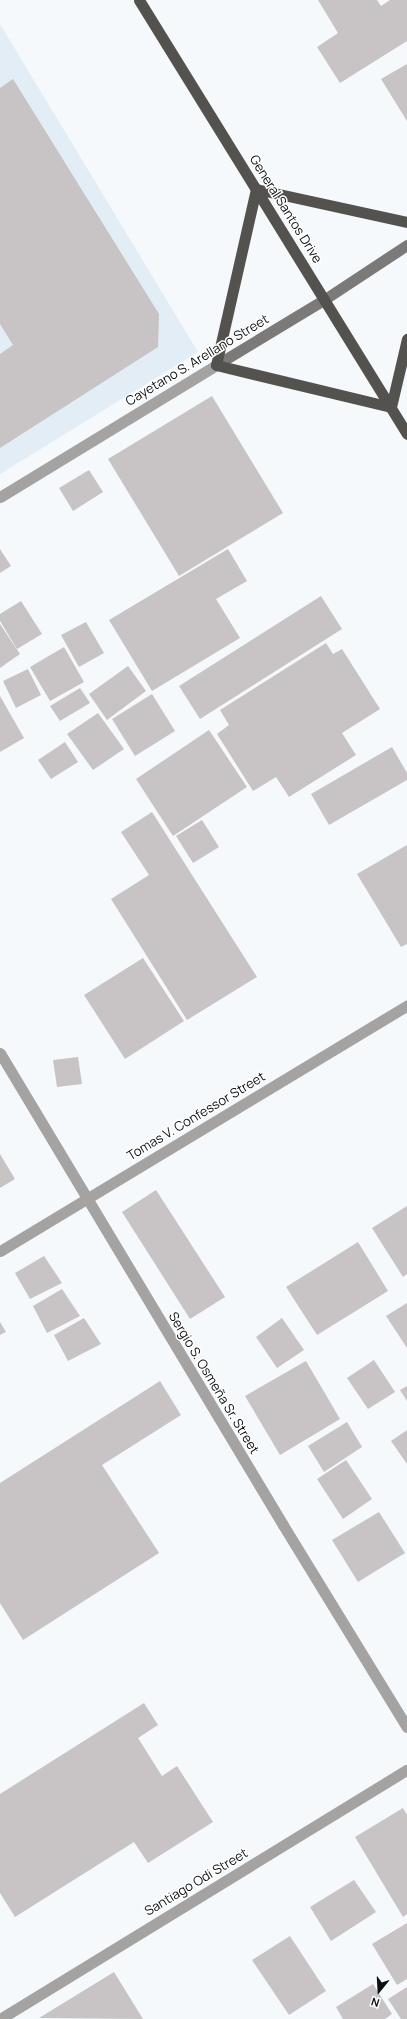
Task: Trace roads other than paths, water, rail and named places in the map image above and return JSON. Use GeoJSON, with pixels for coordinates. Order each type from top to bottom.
{"type":"FeatureCollection","features":[{"type":"Feature","properties":{"kind":"highway","name":"General Santos Drive"},"geometry":{"type":"LineString","coordinates":[[139,0],[407,434]]}},
{"type":"Feature","properties":{"kind":"highway"},"geometry":{"type":"LineString","coordinates":[[407,222],[256,189],[216,365],[391,407],[407,339]]}},
{"type":"Feature","properties":{"kind":"main road","name":"Cayetano S. Arellano Street"},"geometry":{"type":"LineString","coordinates":[[216,365],[325,299],[407,245]]}},
{"type":"Feature","properties":{"kind":"street","name":"Cayetano S. Arellano Street"},"geometry":{"type":"LineString","coordinates":[[0,497],[216,365]]}},
{"type":"Feature","properties":{"kind":"street","name":"Tomas V. Confessor Street"},"geometry":{"type":"LineString","coordinates":[[0,1251],[407,1005]]}},
{"type":"Feature","properties":{"kind":"street","name":"Sergio S. Osmeña Sr. Street"},"geometry":{"type":"LineString","coordinates":[[0,1053],[287,1531],[407,1727]]}},
{"type":"Feature","properties":{"kind":"street","name":"Santiago Odi Street"},"geometry":{"type":"LineString","coordinates":[[0,2019],[407,1770]]}}]}
